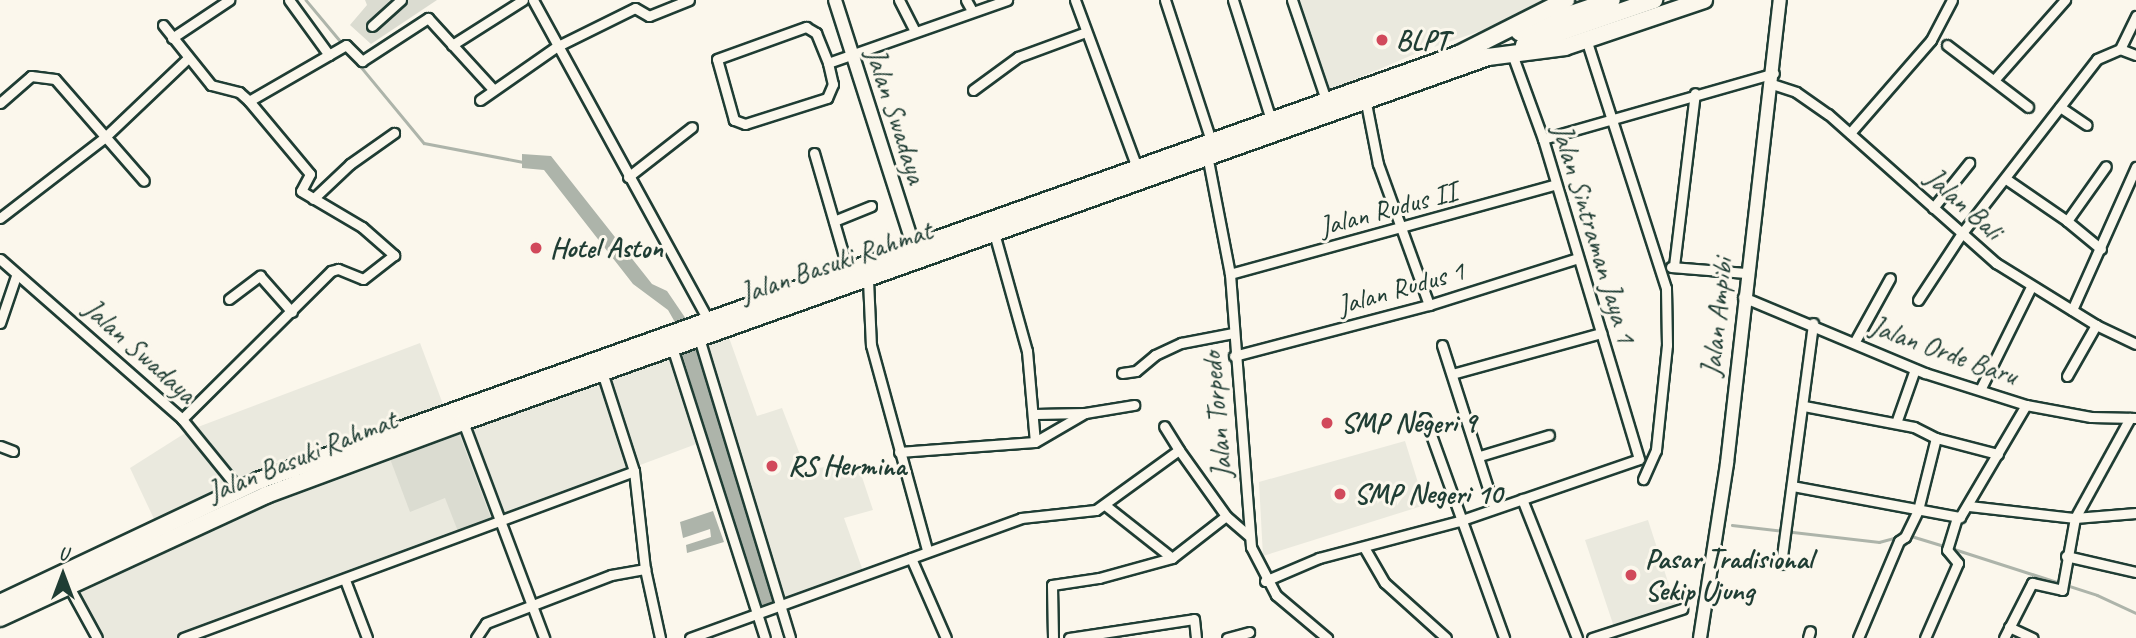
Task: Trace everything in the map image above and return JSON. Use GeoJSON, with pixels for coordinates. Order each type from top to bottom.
{"type":"FeatureCollection","features":[{"type":"Feature","properties":{"kind":"highway","name":"Jalan Basuki Rahmat"},"geometry":{"type":"LineString","coordinates":[[700,331],[868,280],[1366,103],[1486,51],[1566,0]]}},
{"type":"Feature","properties":{"kind":"highway"},"geometry":{"type":"LineString","coordinates":[[1486,51],[1612,0]]}},
{"type":"Feature","properties":{"kind":"highway"},"geometry":{"type":"LineString","coordinates":[[1486,51],[1654,0]]}},
{"type":"Feature","properties":{"kind":"highway","name":"Jalan Basuki Rahmat"},"geometry":{"type":"LineString","coordinates":[[0,618],[266,495],[601,372],[848,270],[1326,100],[1486,51],[1512,54],[1586,39],[1704,0]]}},
{"type":"Feature","properties":{"kind":"highway","name":"Jalan Basuki Rahmat"},"geometry":{"type":"LineString","coordinates":[[0,603],[238,488],[674,342]]}},
{"type":"Feature","properties":{"kind":"street"},"geometry":{"type":"LineString","coordinates":[[172,38],[229,0]]}},
{"type":"Feature","properties":{"kind":"street"},"geometry":{"type":"LineString","coordinates":[[289,0],[331,55]]}},
{"type":"Feature","properties":{"kind":"street"},"geometry":{"type":"LineString","coordinates":[[372,26],[401,0]]}},
{"type":"Feature","properties":{"kind":"street"},"geometry":{"type":"LineString","coordinates":[[452,46],[523,0]]}},
{"type":"Feature","properties":{"kind":"street"},"geometry":{"type":"LineString","coordinates":[[533,0],[628,177],[700,331],[777,608],[790,638]]}},
{"type":"Feature","properties":{"kind":"street"},"geometry":{"type":"LineString","coordinates":[[249,101],[345,45],[361,62],[428,18],[492,88],[499,89],[556,47],[635,8],[649,16],[689,0]]}},
{"type":"Feature","properties":{"kind":"street","name":"Jalan Swadaya"},"geometry":{"type":"LineString","coordinates":[[835,0],[850,54],[914,247]]}},
{"type":"Feature","properties":{"kind":"street"},"geometry":{"type":"LineString","coordinates":[[900,0],[914,30]]}},
{"type":"Feature","properties":{"kind":"street"},"geometry":{"type":"LineString","coordinates":[[966,0],[972,11]]}},
{"type":"Feature","properties":{"kind":"street"},"geometry":{"type":"LineString","coordinates":[[828,63],[914,30],[1007,0]]}},
{"type":"Feature","properties":{"kind":"street"},"geometry":{"type":"LineString","coordinates":[[1075,0],[1137,169]]}},
{"type":"Feature","properties":{"kind":"street"},"geometry":{"type":"LineString","coordinates":[[1165,0],[1211,141]]}},
{"type":"Feature","properties":{"kind":"street"},"geometry":{"type":"LineString","coordinates":[[1233,0],[1271,120]]}},
{"type":"Feature","properties":{"kind":"street"},"geometry":{"type":"LineString","coordinates":[[1292,0],[1326,100]]}},
{"type":"Feature","properties":{"kind":"street","name":"Jalan Ampibi"},"geometry":{"type":"LineString","coordinates":[[1700,638],[1727,463],[1746,273],[1773,78],[1780,0]]}},
{"type":"Feature","properties":{"kind":"street"},"geometry":{"type":"LineString","coordinates":[[1850,133],[1931,40],[1952,0]]}},
{"type":"Feature","properties":{"kind":"street"},"geometry":{"type":"LineString","coordinates":[[1995,79],[2065,0]]}},
{"type":"Feature","properties":{"kind":"street"},"geometry":{"type":"LineString","coordinates":[[2120,50],[2136,16]]}},
{"type":"Feature","properties":{"kind":"street"},"geometry":{"type":"LineString","coordinates":[[163,26],[211,85],[239,92],[249,101],[310,174],[300,189],[362,227],[394,255],[363,279],[333,269],[182,419]]}},
{"type":"Feature","properties":{"kind":"street"},"geometry":{"type":"LineString","coordinates":[[806,27],[816,33],[828,63],[832,84],[827,98],[741,124],[734,120],[716,61],[806,27]]}},
{"type":"Feature","properties":{"kind":"street"},"geometry":{"type":"LineString","coordinates":[[973,90],[1017,57],[1086,32]]}},
{"type":"Feature","properties":{"kind":"street"},"geometry":{"type":"LineString","coordinates":[[1586,39],[1663,269],[1667,345],[1656,450],[1643,480]]}},
{"type":"Feature","properties":{"kind":"street"},"geometry":{"type":"LineString","coordinates":[[1947,45],[1995,79],[2028,107]]}},
{"type":"Feature","properties":{"kind":"street"},"geometry":{"type":"LineString","coordinates":[[1917,300],[1962,233],[2097,59],[2120,50],[2136,55]]}},
{"type":"Feature","properties":{"kind":"street","name":"Jalan Sintraman Jaya 1"},"geometry":{"type":"LineString","coordinates":[[1512,54],[1543,139],[1639,459],[1522,499]]}},
{"type":"Feature","properties":{"kind":"street"},"geometry":{"type":"LineString","coordinates":[[0,218],[104,138],[188,58]]}},
{"type":"Feature","properties":{"kind":"street"},"geometry":{"type":"LineString","coordinates":[[0,103],[25,79],[46,75],[55,79],[144,181]]}},
{"type":"Feature","properties":{"kind":"street"},"geometry":{"type":"LineString","coordinates":[[1543,139],[1611,116],[1695,93],[1773,78]]}},
{"type":"Feature","properties":{"kind":"street","name":"Jalan Bali"},"geometry":{"type":"LineString","coordinates":[[1773,78],[1807,99],[1850,133],[1962,233],[2031,288],[2136,344]]}},
{"type":"Feature","properties":{"kind":"street"},"geometry":{"type":"LineString","coordinates":[[480,100],[492,88]]}},
{"type":"Feature","properties":{"kind":"street"},"geometry":{"type":"LineString","coordinates":[[1674,266],[1695,93]]}},
{"type":"Feature","properties":{"kind":"street"},"geometry":{"type":"LineString","coordinates":[[1366,103],[1378,164],[1429,305]]}},
{"type":"Feature","properties":{"kind":"street"},"geometry":{"type":"LineString","coordinates":[[2060,107],[2087,125]]}},
{"type":"Feature","properties":{"kind":"street"},"geometry":{"type":"LineString","coordinates":[[628,177],[692,127]]}},
{"type":"Feature","properties":{"kind":"street"},"geometry":{"type":"LineString","coordinates":[[313,199],[350,164],[394,133]]}},
{"type":"Feature","properties":{"kind":"street"},"geometry":{"type":"LineString","coordinates":[[814,153],[848,270]]}},
{"type":"Feature","properties":{"kind":"street","name":"Jalan Torpedo"},"geometry":{"type":"LineString","coordinates":[[1208,160],[1230,274],[1249,536],[1265,581],[1327,638]]}},
{"type":"Feature","properties":{"kind":"street"},"geometry":{"type":"LineString","coordinates":[[1933,208],[1969,163]]}},
{"type":"Feature","properties":{"kind":"street"},"geometry":{"type":"LineString","coordinates":[[2067,222],[2106,166]]}},
{"type":"Feature","properties":{"kind":"street"},"geometry":{"type":"LineString","coordinates":[[2072,310],[2136,167]]}},
{"type":"Feature","properties":{"kind":"street"},"geometry":{"type":"LineString","coordinates":[[2006,179],[2101,249]]}},
{"type":"Feature","properties":{"kind":"street","name":"Jalan Rudus II"},"geometry":{"type":"LineString","coordinates":[[1230,274],[1402,230],[1556,184]]}},
{"type":"Feature","properties":{"kind":"street"},"geometry":{"type":"LineString","coordinates":[[834,221],[872,206]]}},
{"type":"Feature","properties":{"kind":"street"},"geometry":{"type":"LineString","coordinates":[[994,233],[1027,351],[1035,414],[1035,442]]}},
{"type":"Feature","properties":{"kind":"street","name":"Jalan Rudus 1"},"geometry":{"type":"LineString","coordinates":[[1234,356],[1429,305],[1578,258]]}},
{"type":"Feature","properties":{"kind":"street","name":"Jalan Swadaya"},"geometry":{"type":"LineString","coordinates":[[0,260],[182,419],[238,488]]}},
{"type":"Feature","properties":{"kind":"street"},"geometry":{"type":"LineString","coordinates":[[1663,269],[1674,266],[1746,273]]}},
{"type":"Feature","properties":{"kind":"street"},"geometry":{"type":"LineString","coordinates":[[0,323],[16,276]]}},
{"type":"Feature","properties":{"kind":"street"},"geometry":{"type":"LineString","coordinates":[[229,299],[260,276],[292,312]]}},
{"type":"Feature","properties":{"kind":"street"},"geometry":{"type":"LineString","coordinates":[[1854,343],[1891,278]]}},
{"type":"Feature","properties":{"kind":"street"},"geometry":{"type":"LineString","coordinates":[[868,280],[869,337],[898,452],[927,550]]}},
{"type":"Feature","properties":{"kind":"street"},"geometry":{"type":"LineString","coordinates":[[1982,388],[2031,288]]}},
{"type":"Feature","properties":{"kind":"street","name":"Jalan Orde Baru"},"geometry":{"type":"LineString","coordinates":[[1744,297],[1813,323],[1915,369],[1982,388],[2026,405],[2091,417],[2133,418]]}},
{"type":"Feature","properties":{"kind":"street"},"geometry":{"type":"LineString","coordinates":[[1781,564],[1813,323]]}},
{"type":"Feature","properties":{"kind":"street"},"geometry":{"type":"LineString","coordinates":[[2067,376],[2096,325]]}},
{"type":"Feature","properties":{"kind":"street"},"geometry":{"type":"LineString","coordinates":[[1122,373],[1136,371],[1156,354],[1181,343],[1233,333]]}},
{"type":"Feature","properties":{"kind":"street"},"geometry":{"type":"LineString","coordinates":[[1452,374],[1601,333]]}},
{"type":"Feature","properties":{"kind":"street"},"geometry":{"type":"LineString","coordinates":[[674,342],[765,638]]}},
{"type":"Feature","properties":{"kind":"street"},"geometry":{"type":"LineString","coordinates":[[1442,345],[1480,456],[1494,507]]}},
{"type":"Feature","properties":{"kind":"street"},"geometry":{"type":"LineString","coordinates":[[1896,423],[1915,369]]}},
{"type":"Feature","properties":{"kind":"street"},"geometry":{"type":"LineString","coordinates":[[601,372],[634,471],[645,569],[660,638]]}},
{"type":"Feature","properties":{"kind":"street"},"geometry":{"type":"LineString","coordinates":[[1035,414],[1086,413],[1134,405]]}},
{"type":"Feature","properties":{"kind":"street"},"geometry":{"type":"LineString","coordinates":[[1925,638],[1958,563],[1947,546],[1957,518],[1969,506],[2026,405]]}},
{"type":"Feature","properties":{"kind":"street"},"geometry":{"type":"LineString","coordinates":[[1804,406],[1927,430],[1936,438],[1998,454]]}},
{"type":"Feature","properties":{"kind":"street"},"geometry":{"type":"LineString","coordinates":[[898,452],[1035,442],[1086,413]]}},
{"type":"Feature","properties":{"kind":"street"},"geometry":{"type":"LineString","coordinates":[[1425,418],[1459,521],[1504,638]]}},
{"type":"Feature","properties":{"kind":"street"},"geometry":{"type":"LineString","coordinates":[[2004,638],[2032,583],[2062,583],[2075,518],[2133,418]]}},
{"type":"Feature","properties":{"kind":"street"},"geometry":{"type":"LineString","coordinates":[[463,422],[498,522],[534,605],[544,638]]}},
{"type":"Feature","properties":{"kind":"street"},"geometry":{"type":"LineString","coordinates":[[1164,426],[1226,516],[1249,536]]}},
{"type":"Feature","properties":{"kind":"street"},"geometry":{"type":"LineString","coordinates":[[1480,456],[1549,435]]}},
{"type":"Feature","properties":{"kind":"street"},"geometry":{"type":"LineString","coordinates":[[1858,638],[1899,541],[1907,533],[1917,510],[1936,438]]}},
{"type":"Feature","properties":{"kind":"street"},"geometry":{"type":"LineString","coordinates":[[0,446],[13,451]]}},
{"type":"Feature","properties":{"kind":"street"},"geometry":{"type":"LineString","coordinates":[[690,638],[1021,518],[1088,512],[1105,505],[1179,450]]}},
{"type":"Feature","properties":{"kind":"street"},"geometry":{"type":"LineString","coordinates":[[183,638],[634,471]]}},
{"type":"Feature","properties":{"kind":"street"},"geometry":{"type":"LineString","coordinates":[[1792,486],[1957,518]]}},
{"type":"Feature","properties":{"kind":"street"},"geometry":{"type":"LineString","coordinates":[[1265,581],[1319,558],[1364,549],[1522,499],[1577,638]]}},
{"type":"Feature","properties":{"kind":"street"},"geometry":{"type":"LineString","coordinates":[[1105,505],[1172,558]]}},
{"type":"Feature","properties":{"kind":"street"},"geometry":{"type":"LineString","coordinates":[[1969,506],[2075,518],[2136,513]]}},
{"type":"Feature","properties":{"kind":"street"},"geometry":{"type":"LineString","coordinates":[[1054,638],[1050,590],[1054,584],[1099,578],[1172,558],[1226,516]]}},
{"type":"Feature","properties":{"kind":"street"},"geometry":{"type":"LineString","coordinates":[[1364,549],[1385,583],[1446,638]]}},
{"type":"Feature","properties":{"kind":"street"},"geometry":{"type":"LineString","coordinates":[[2066,556],[2136,572]]}},
{"type":"Feature","properties":{"kind":"street"},"geometry":{"type":"LineString","coordinates":[[911,558],[946,638]]}},
{"type":"Feature","properties":{"kind":"street"},"geometry":{"type":"LineString","coordinates":[[476,638],[486,623],[611,575],[645,569]]}},
{"type":"Feature","properties":{"kind":"street"},"geometry":{"type":"LineString","coordinates":[[345,580],[367,638]]}},
{"type":"Feature","properties":{"kind":"street"},"geometry":{"type":"LineString","coordinates":[[68,585],[97,638]]}},
{"type":"Feature","properties":{"kind":"street"},"geometry":{"type":"LineString","coordinates":[[1592,638],[1682,609]]}},
{"type":"Feature","properties":{"kind":"street"},"geometry":{"type":"LineString","coordinates":[[1069,638],[1194,618],[1196,638]]}},
{"type":"Feature","properties":{"kind":"street"},"geometry":{"type":"LineString","coordinates":[[2009,627],[2032,638]]}},
{"type":"Feature","properties":{"kind":"street"},"geometry":{"type":"LineString","coordinates":[[1227,638],[1249,632]]}},
{"type":"Feature","properties":{"kind":"shaded area"},"geometry":{"type":"Polygon","coordinates":[[[365,0],[437,0],[371,44],[350,25],[367,5],[365,0]]]}},
{"type":"Feature","properties":{"kind":"shaded area","name":"BLPT"},"geometry":{"type":"Polygon","coordinates":[[[1297,0],[1569,0],[1417,53],[1328,91],[1297,0]]]}},
{"type":"Feature","properties":{"kind":"shaded area"},"geometry":{"type":"Polygon","coordinates":[[[522,154],[551,156],[652,284],[667,291],[686,319],[676,324],[668,310],[633,284],[544,170],[522,168],[522,154]]]}},
{"type":"Feature","properties":{"kind":"shaded area","name":"RS Hermina"},"geometry":{"type":"Polygon","coordinates":[[[727,332],[757,416],[782,408],[806,470],[857,462],[873,510],[844,518],[863,571],[781,601],[702,340],[727,332]]]}},
{"type":"Feature","properties":{"kind":"shaded area"},"geometry":{"type":"Polygon","coordinates":[[[420,343],[444,407],[155,521],[130,468],[190,430],[420,343]]]}},
{"type":"Feature","properties":{"kind":"shaded area"},"geometry":{"type":"Polygon","coordinates":[[[695,345],[774,605],[759,611],[681,350],[695,345]]]}},
{"type":"Feature","properties":{"kind":"shaded area"},"geometry":{"type":"Polygon","coordinates":[[[672,351],[699,443],[177,638],[102,638],[76,592],[257,504],[672,351]]]}},
{"type":"Feature","properties":{"kind":"shaded area"},"geometry":{"type":"Polygon","coordinates":[[[458,431],[492,521],[459,534],[445,498],[410,512],[389,456],[458,431]]]}},
{"type":"Feature","properties":{"kind":"shaded area","name":"SMP Negeri 10"},"geometry":{"type":"Polygon","coordinates":[[[1405,441],[1425,505],[1263,556],[1259,482],[1405,441]]]}},
{"type":"Feature","properties":{"kind":"shaded area"},"geometry":{"type":"Polygon","coordinates":[[[713,511],[724,542],[687,553],[686,545],[711,537],[710,529],[683,538],[680,522],[713,511]]]}},
{"type":"Feature","properties":{"kind":"shaded area","name":"Pasar Tradisional Sekip Ujung"},"geometry":{"type":"Polygon","coordinates":[[[1648,520],[1677,610],[1615,630],[1585,540],[1648,520]]]}},
{"type":"Feature","properties":{"kind":"waterway"},"geometry":{"type":"LineString","coordinates":[[306,0],[342,43]]}},
{"type":"Feature","properties":{"kind":"waterway"},"geometry":{"type":"LineString","coordinates":[[357,62],[424,143],[524,162]]}},
{"type":"Feature","properties":{"kind":"waterway"},"geometry":{"type":"LineString","coordinates":[[1732,525],[1879,542],[1901,536]]}},
{"type":"Feature","properties":{"kind":"waterway"},"geometry":{"type":"LineString","coordinates":[[1908,535],[1945,546]]}},
{"type":"Feature","properties":{"kind":"waterway"},"geometry":{"type":"LineString","coordinates":[[1951,548],[2097,595],[2136,613]]}},
{"type":"Feature","properties":{"kind":"place","name":"BLPT"},"geometry":{"type":"Point","coordinates":[1382,40]}},
{"type":"Feature","properties":{"kind":"place","name":"Hotel Aston"},"geometry":{"type":"Point","coordinates":[536,248]}},
{"type":"Feature","properties":{"kind":"place","name":"SMP Negeri 9"},"geometry":{"type":"Point","coordinates":[1327,423]}},
{"type":"Feature","properties":{"kind":"place","name":"RS Hermina"},"geometry":{"type":"Point","coordinates":[772,466]}},
{"type":"Feature","properties":{"kind":"place","name":"SMP Negeri 10"},"geometry":{"type":"Point","coordinates":[1340,494]}},
{"type":"Feature","properties":{"kind":"place","name":"Pasar Tradisional Sekip Ujung"},"geometry":{"type":"Point","coordinates":[1631,575]}}]}
